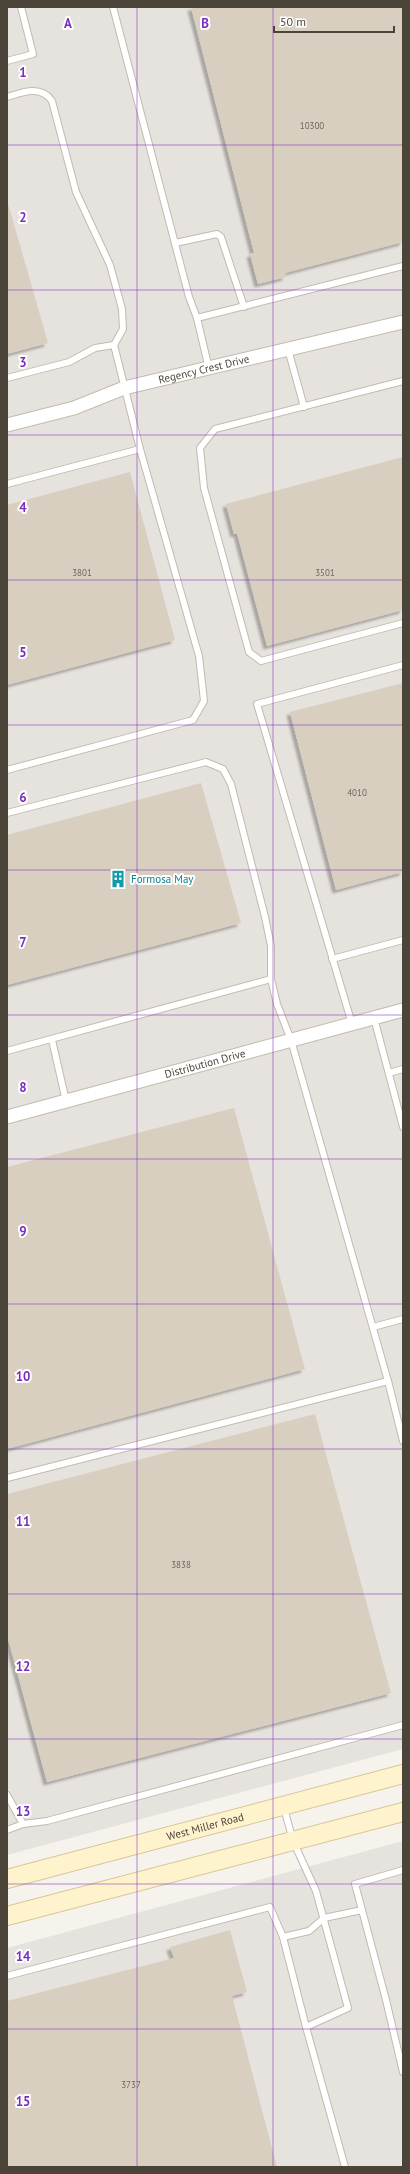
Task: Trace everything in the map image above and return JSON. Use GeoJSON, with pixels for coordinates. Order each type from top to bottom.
{"type":"FeatureCollection","features":[{"type":"Feature","properties":{"kind":"main road","name":"West Miller Road"},"geometry":{"type":"LineString","coordinates":[[7,1879],[403,1774]]}},
{"type":"Feature","properties":{"kind":"main road"},"geometry":{"type":"LineString","coordinates":[[7,1916],[403,1812]]}},
{"type":"Feature","properties":{"kind":"street","name":"Regency Crest Drive"},"geometry":{"type":"LineString","coordinates":[[7,425],[74,408],[124,388],[403,322]]}},
{"type":"Feature","properties":{"kind":"street","name":"Distribution Drive"},"geometry":{"type":"LineString","coordinates":[[7,1116],[403,1010]]}},
{"type":"Feature","properties":{"kind":"lane"},"geometry":{"type":"LineString","coordinates":[[7,61],[33,54],[21,7]]}},
{"type":"Feature","properties":{"kind":"lane"},"geometry":{"type":"LineString","coordinates":[[113,7],[175,243],[197,318],[209,369]]}},
{"type":"Feature","properties":{"kind":"lane"},"geometry":{"type":"LineString","coordinates":[[7,97],[29,91],[38,91],[47,94],[52,101],[76,192],[110,265],[122,309],[123,329],[114,345],[140,449],[199,656],[204,701],[193,720],[7,770]]}},
{"type":"Feature","properties":{"kind":"lane"},"geometry":{"type":"LineString","coordinates":[[175,243],[217,234],[221,237],[244,307]]}},
{"type":"Feature","properties":{"kind":"lane"},"geometry":{"type":"LineString","coordinates":[[197,318],[403,266]]}},
{"type":"Feature","properties":{"kind":"lane"},"geometry":{"type":"LineString","coordinates":[[7,378],[69,362],[95,348],[114,345]]}},
{"type":"Feature","properties":{"kind":"lane"},"geometry":{"type":"LineString","coordinates":[[288,350],[304,407]]}},
{"type":"Feature","properties":{"kind":"lane"},"geometry":{"type":"LineString","coordinates":[[403,382],[215,430],[200,448],[204,488],[249,652],[261,661],[403,623]]}},
{"type":"Feature","properties":{"kind":"lane"},"geometry":{"type":"LineString","coordinates":[[7,484],[140,449]]}},
{"type":"Feature","properties":{"kind":"lane"},"geometry":{"type":"LineString","coordinates":[[352,1024],[257,704],[403,665]]}},
{"type":"Feature","properties":{"kind":"lane"},"geometry":{"type":"LineString","coordinates":[[7,813],[206,762],[223,769],[232,784],[266,917],[271,946],[271,979],[276,1004],[291,1040],[373,1327],[403,1441]]}},
{"type":"Feature","properties":{"kind":"lane"},"geometry":{"type":"LineString","coordinates":[[332,959],[403,940]]}},
{"type":"Feature","properties":{"kind":"lane"},"geometry":{"type":"LineString","coordinates":[[7,1051],[52,1040],[271,979]]}},
{"type":"Feature","properties":{"kind":"lane"},"geometry":{"type":"LineString","coordinates":[[374,1018],[403,1127]]}},
{"type":"Feature","properties":{"kind":"lane"},"geometry":{"type":"LineString","coordinates":[[52,1040],[66,1101]]}},
{"type":"Feature","properties":{"kind":"lane"},"geometry":{"type":"LineString","coordinates":[[388,1072],[403,1069]]}},
{"type":"Feature","properties":{"kind":"lane"},"geometry":{"type":"LineString","coordinates":[[373,1327],[403,1319]]}},
{"type":"Feature","properties":{"kind":"lane"},"geometry":{"type":"LineString","coordinates":[[7,1478],[388,1381]]}},
{"type":"Feature","properties":{"kind":"lane"},"geometry":{"type":"LineString","coordinates":[[7,1830],[24,1824],[47,1821],[403,1725]]}},
{"type":"Feature","properties":{"kind":"lane"},"geometry":{"type":"LineString","coordinates":[[7,1795],[24,1824]]}},
{"type":"Feature","properties":{"kind":"lane"},"geometry":{"type":"LineString","coordinates":[[283,1806],[293,1841],[316,1891],[348,2008],[306,2027]]}},
{"type":"Feature","properties":{"kind":"lane"},"geometry":{"type":"LineString","coordinates":[[403,1870],[355,1884],[386,2000],[403,2072]]}},
{"type":"Feature","properties":{"kind":"lane"},"geometry":{"type":"LineString","coordinates":[[7,1976],[270,1907],[283,1938],[345,2167]]}},
{"type":"Feature","properties":{"kind":"lane"},"geometry":{"type":"LineString","coordinates":[[283,1938],[309,1931],[324,1918],[362,1910]]}},
{"type":"Feature","properties":{"kind":"shaded area"},"geometry":{"type":"Polygon","coordinates":[[[7,7],[403,7],[403,1749],[7,1855],[7,7]]]}},
{"type":"Feature","properties":{"kind":"shaded area"},"geometry":{"type":"Polygon","coordinates":[[[403,1841],[403,2167],[7,2167],[7,1948],[403,1841]]]}},
{"type":"Feature","properties":{"kind":"building"},"geometry":{"type":"Polygon","coordinates":[[[191,7],[403,7],[403,242],[285,273],[286,277],[258,284],[250,254],[254,253],[191,7]]]}},
{"type":"Feature","properties":{"kind":"building"},"geometry":{"type":"Polygon","coordinates":[[[7,200],[48,343],[7,354],[7,200]]]}},
{"type":"Feature","properties":{"kind":"building"},"geometry":{"type":"Polygon","coordinates":[[[403,457],[403,610],[267,646],[237,533],[234,534],[226,504],[403,457]]]}},
{"type":"Feature","properties":{"kind":"building"},"geometry":{"type":"Polygon","coordinates":[[[130,472],[175,640],[7,685],[7,505],[130,472]]]}},
{"type":"Feature","properties":{"kind":"building"},"geometry":{"type":"Polygon","coordinates":[[[403,683],[403,872],[336,890],[290,712],[403,683]]]}},
{"type":"Feature","properties":{"kind":"building","name":"Formosa May"},"geometry":{"type":"Polygon","coordinates":[[[201,783],[241,923],[7,985],[7,835],[201,783]]]}},
{"type":"Feature","properties":{"kind":"building"},"geometry":{"type":"Polygon","coordinates":[[[234,1108],[305,1369],[7,1449],[7,1167],[234,1108]]]}},
{"type":"Feature","properties":{"kind":"building"},"geometry":{"type":"Polygon","coordinates":[[[315,1414],[391,1693],[47,1782],[7,1635],[7,1494],[315,1414]]]}},
{"type":"Feature","properties":{"kind":"building"},"geometry":{"type":"Polygon","coordinates":[[[230,1930],[247,1992],[232,1996],[277,2167],[7,2167],[7,2001],[174,1958],[170,1947],[230,1930]]]}},
{"type":"Feature","properties":{"kind":"place","name":"Formosa May"},"geometry":{"type":"Point","coordinates":[118,879]}}]}
